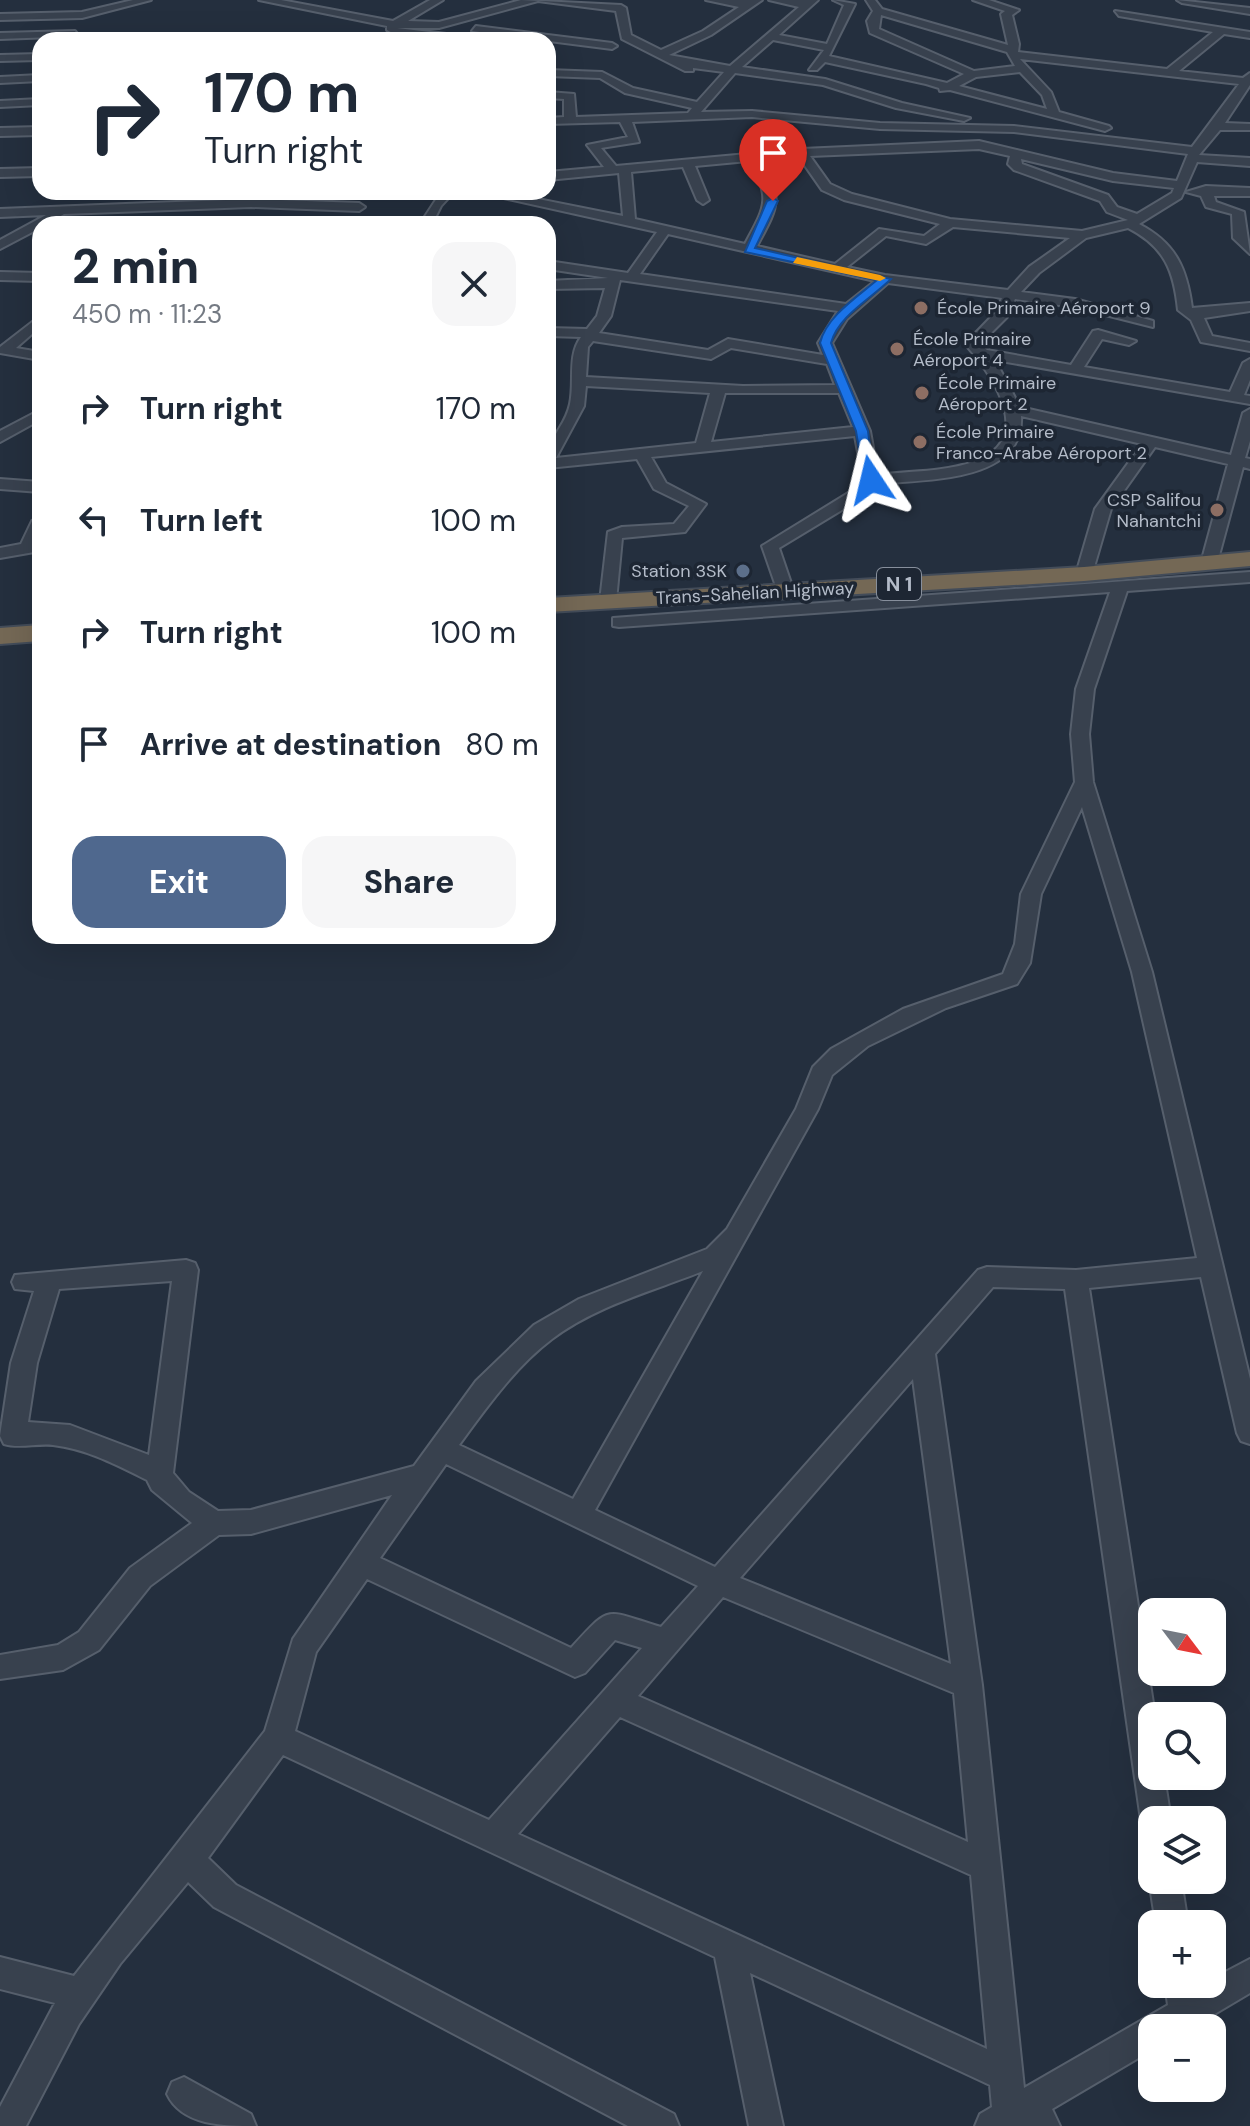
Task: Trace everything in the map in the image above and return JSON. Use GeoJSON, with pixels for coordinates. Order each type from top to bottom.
{"type":"FeatureCollection","features":[{"type":"Feature","properties":{"kind":"highway","name":"Trans-Sahelian Highway"},"geometry":{"type":"LineString","coordinates":[[556,606],[614,612],[786,592],[1084,574],[1250,559]]}},
{"type":"Feature","properties":{"kind":"highway"},"geometry":{"type":"LineString","coordinates":[[0,636],[32,634]]}},
{"type":"Feature","properties":{"kind":"street"},"geometry":{"type":"LineString","coordinates":[[77,32],[88,0]]}},
{"type":"Feature","properties":{"kind":"street"},"geometry":{"type":"LineString","coordinates":[[0,17],[82,15],[146,0]]}},
{"type":"Feature","properties":{"kind":"street"},"geometry":{"type":"LineString","coordinates":[[264,0],[395,24],[439,25],[471,32]]}},
{"type":"Feature","properties":{"kind":"street"},"geometry":{"type":"LineString","coordinates":[[397,32],[391,28],[395,24],[438,0]]}},
{"type":"Feature","properties":{"kind":"street"},"geometry":{"type":"LineString","coordinates":[[542,0],[625,4],[624,36],[677,62],[730,73],[825,82],[912,108],[970,119],[982,128]]}},
{"type":"Feature","properties":{"kind":"street"},"geometry":{"type":"LineString","coordinates":[[711,0],[752,3]]}},
{"type":"Feature","properties":{"kind":"street"},"geometry":{"type":"LineString","coordinates":[[774,0],[810,3]]}},
{"type":"Feature","properties":{"kind":"street"},"geometry":{"type":"LineString","coordinates":[[804,78],[831,48],[850,4],[838,0]]}},
{"type":"Feature","properties":{"kind":"street"},"geometry":{"type":"LineString","coordinates":[[802,153],[833,193],[950,223],[1082,235],[1134,222],[1178,190],[1193,154],[1217,126],[1248,80],[1013,53],[878,11],[870,0]]}},
{"type":"Feature","properties":{"kind":"street"},"geometry":{"type":"LineString","coordinates":[[978,0],[1014,10],[1006,14],[1013,53],[1021,69],[1045,91],[1057,114],[1050,133]]}},
{"type":"Feature","properties":{"kind":"street"},"geometry":{"type":"LineString","coordinates":[[1182,0],[1250,11]]}},
{"type":"Feature","properties":{"kind":"street"},"geometry":{"type":"LineString","coordinates":[[439,25],[528,2]]}},
{"type":"Feature","properties":{"kind":"street"},"geometry":{"type":"LineString","coordinates":[[499,32],[528,2]]}},
{"type":"Feature","properties":{"kind":"street"},"geometry":{"type":"LineString","coordinates":[[660,55],[707,33],[752,3]]}},
{"type":"Feature","properties":{"kind":"street"},"geometry":{"type":"LineString","coordinates":[[697,110],[730,73],[810,3]]}},
{"type":"Feature","properties":{"kind":"street"},"geometry":{"type":"LineString","coordinates":[[459,6],[472,18]]}},
{"type":"Feature","properties":{"kind":"street"},"geometry":{"type":"LineString","coordinates":[[878,11],[872,21],[874,31],[973,74]]}},
{"type":"Feature","properties":{"kind":"street"},"geometry":{"type":"LineString","coordinates":[[1119,13],[1250,35]]}},
{"type":"Feature","properties":{"kind":"street"},"geometry":{"type":"LineString","coordinates":[[1169,73],[1222,30]]}},
{"type":"Feature","properties":{"kind":"street"},"geometry":{"type":"LineString","coordinates":[[0,36],[32,36]]}},
{"type":"Feature","properties":{"kind":"street"},"geometry":{"type":"LineString","coordinates":[[770,36],[831,48]]}},
{"type":"Feature","properties":{"kind":"street"},"geometry":{"type":"LineString","coordinates":[[556,42],[612,46]]}},
{"type":"Feature","properties":{"kind":"street"},"geometry":{"type":"LineString","coordinates":[[0,58],[32,57]]}},
{"type":"Feature","properties":{"kind":"street"},"geometry":{"type":"LineString","coordinates":[[822,58],[948,86],[1137,137],[1128,142],[1101,175]]}},
{"type":"Feature","properties":{"kind":"street"},"geometry":{"type":"LineString","coordinates":[[912,108],[973,74],[1021,69]]}},
{"type":"Feature","properties":{"kind":"street"},"geometry":{"type":"LineString","coordinates":[[556,73],[602,75],[629,91],[697,110]]}},
{"type":"Feature","properties":{"kind":"street"},"geometry":{"type":"LineString","coordinates":[[0,80],[32,78]]}},
{"type":"Feature","properties":{"kind":"street"},"geometry":{"type":"LineString","coordinates":[[815,93],[825,82]]}},
{"type":"Feature","properties":{"kind":"street"},"geometry":{"type":"LineString","coordinates":[[556,95],[570,96],[570,120]]}},
{"type":"Feature","properties":{"kind":"street"},"geometry":{"type":"LineString","coordinates":[[0,104],[32,102]]}},
{"type":"Feature","properties":{"kind":"street"},"geometry":{"type":"LineString","coordinates":[[801,117],[807,105]]}},
{"type":"Feature","properties":{"kind":"street"},"geometry":{"type":"LineString","coordinates":[[556,121],[624,118],[697,110],[880,126],[1050,133],[1250,162]]}},
{"type":"Feature","properties":{"kind":"street"},"geometry":{"type":"LineString","coordinates":[[624,118],[635,139],[593,145],[619,170],[630,203],[628,222]]}},
{"type":"Feature","properties":{"kind":"street"},"geometry":{"type":"LineString","coordinates":[[1217,126],[1250,127]]}},
{"type":"Feature","properties":{"kind":"street"},"geometry":{"type":"LineString","coordinates":[[632,132],[738,128]]}},
{"type":"Feature","properties":{"kind":"street"},"geometry":{"type":"LineString","coordinates":[[0,132],[32,131]]}},
{"type":"Feature","properties":{"kind":"street"},"geometry":{"type":"LineString","coordinates":[[556,175],[802,153],[979,145],[1178,190],[1250,192]]}},
{"type":"Feature","properties":{"kind":"street"},"geometry":{"type":"LineString","coordinates":[[1018,153],[1014,161],[1018,167],[1104,198],[1111,203],[1111,209],[1154,236],[1173,256],[1182,276],[1185,310],[1194,315],[1206,339],[1250,347]]}},
{"type":"Feature","properties":{"kind":"street"},"geometry":{"type":"LineString","coordinates":[[749,249],[773,201],[773,191],[752,158]]}},
{"type":"Feature","properties":{"kind":"street"},"geometry":{"type":"LineString","coordinates":[[688,164],[703,200]]}},
{"type":"Feature","properties":{"kind":"street"},"geometry":{"type":"LineString","coordinates":[[0,173],[32,172]]}},
{"type":"Feature","properties":{"kind":"street"},"geometry":{"type":"LineString","coordinates":[[1206,190],[1210,204],[1238,212],[1239,238],[1250,250]]}},
{"type":"Feature","properties":{"kind":"street"},"geometry":{"type":"LineString","coordinates":[[96,210],[106,200]]}},
{"type":"Feature","properties":{"kind":"street"},"geometry":{"type":"LineString","coordinates":[[168,208],[177,200]]}},
{"type":"Feature","properties":{"kind":"street"},"geometry":{"type":"LineString","coordinates":[[354,216],[362,200]]}},
{"type":"Feature","properties":{"kind":"street"},"geometry":{"type":"LineString","coordinates":[[522,200],[885,279],[1075,303],[1148,324]]}},
{"type":"Feature","properties":{"kind":"street"},"geometry":{"type":"LineString","coordinates":[[0,213],[139,210],[251,203],[359,207]]}},
{"type":"Feature","properties":{"kind":"street"},"geometry":{"type":"LineString","coordinates":[[133,216],[139,210]]}},
{"type":"Feature","properties":{"kind":"street"},"geometry":{"type":"LineString","coordinates":[[55,216],[64,211]]}},
{"type":"Feature","properties":{"kind":"street"},"geometry":{"type":"LineString","coordinates":[[836,269],[884,232],[926,240],[950,223]]}},
{"type":"Feature","properties":{"kind":"street"},"geometry":{"type":"LineString","coordinates":[[0,245],[32,228]]}},
{"type":"Feature","properties":{"kind":"street"},"geometry":{"type":"LineString","coordinates":[[632,277],[664,230]]}},
{"type":"Feature","properties":{"kind":"street"},"geometry":{"type":"LineString","coordinates":[[1082,235],[1034,270],[1009,297],[1002,314],[972,344],[986,354],[1242,399],[1250,363]]}},
{"type":"Feature","properties":{"kind":"street"},"geometry":{"type":"LineString","coordinates":[[556,265],[579,266],[614,280]]}},
{"type":"Feature","properties":{"kind":"street"},"geometry":{"type":"LineString","coordinates":[[0,276],[32,277]]}},
{"type":"Feature","properties":{"kind":"street"},"geometry":{"type":"LineString","coordinates":[[556,284],[632,277],[850,309]]}},
{"type":"Feature","properties":{"kind":"street"},"geometry":{"type":"LineString","coordinates":[[786,592],[770,546],[864,490],[871,480],[862,431],[825,343],[828,334],[850,309],[885,279]]}},
{"type":"Feature","properties":{"kind":"street"},"geometry":{"type":"LineString","coordinates":[[556,446],[579,398],[579,356],[609,305],[614,280]]}},
{"type":"Feature","properties":{"kind":"street"},"geometry":{"type":"LineString","coordinates":[[1194,315],[1250,307]]}},
{"type":"Feature","properties":{"kind":"street"},"geometry":{"type":"LineString","coordinates":[[2,350],[32,326]]}},
{"type":"Feature","properties":{"kind":"street"},"geometry":{"type":"LineString","coordinates":[[556,332],[590,334],[711,355],[728,343],[830,360]]}},
{"type":"Feature","properties":{"kind":"street"},"geometry":{"type":"LineString","coordinates":[[1074,371],[1098,334],[1129,341]]}},
{"type":"Feature","properties":{"kind":"street"},"geometry":{"type":"LineString","coordinates":[[2,350],[32,355]]}},
{"type":"Feature","properties":{"kind":"street"},"geometry":{"type":"LineString","coordinates":[[871,480],[987,462],[1007,443],[1015,426],[1017,411],[986,354]]}},
{"type":"Feature","properties":{"kind":"street"},"geometry":{"type":"LineString","coordinates":[[580,381],[719,388],[846,389]]}},
{"type":"Feature","properties":{"kind":"street"},"geometry":{"type":"LineString","coordinates":[[703,445],[719,388]]}},
{"type":"Feature","properties":{"kind":"street"},"geometry":{"type":"LineString","coordinates":[[1017,411],[1244,462]]}},
{"type":"Feature","properties":{"kind":"street"},"geometry":{"type":"LineString","coordinates":[[1209,563],[1244,462],[1250,413]]}},
{"type":"Feature","properties":{"kind":"street"},"geometry":{"type":"LineString","coordinates":[[4,431],[32,418]]}},
{"type":"Feature","properties":{"kind":"street"},"geometry":{"type":"LineString","coordinates":[[556,418],[570,420]]}},
{"type":"Feature","properties":{"kind":"street"},"geometry":{"type":"LineString","coordinates":[[556,460],[862,431]]}},
{"type":"Feature","properties":{"kind":"street"},"geometry":{"type":"LineString","coordinates":[[1084,574],[1103,509],[1150,443]]}},
{"type":"Feature","properties":{"kind":"street"},"geometry":{"type":"LineString","coordinates":[[641,453],[660,486],[698,504],[679,529],[614,535],[614,612],[1119,589],[1250,577]]}},
{"type":"Feature","properties":{"kind":"street"},"geometry":{"type":"LineString","coordinates":[[0,484],[32,486]]}},
{"type":"Feature","properties":{"kind":"street"},"geometry":{"type":"LineString","coordinates":[[0,553],[32,547]]}},
{"type":"Feature","properties":{"kind":"street"},"geometry":{"type":"LineString","coordinates":[[1119,589],[1085,689],[1080,734],[1084,782],[1142,972],[1250,1433]]}},
{"type":"Feature","properties":{"kind":"street"},"geometry":{"type":"LineString","coordinates":[[578,1515],[807,1109],[823,1070],[892,1025],[974,988],[1010,979],[1020,963],[1025,944],[1031,894],[1084,782]]}},
{"type":"Feature","properties":{"kind":"street"},"geometry":{"type":"LineString","coordinates":[[8,2126],[81,1994],[109,1953],[187,1859],[278,1738],[303,1648],[485,1389],[543,1332],[588,1306],[716,1256],[735,1236]]}},
{"type":"Feature","properties":{"kind":"street"},"geometry":{"type":"LineString","coordinates":[[494,1838],[987,1277],[1076,1280],[1212,1266]]}},
{"type":"Feature","properties":{"kind":"street"},"geometry":{"type":"LineString","coordinates":[[6,1445],[24,1363],[43,1310],[36,1281],[186,1270],[160,1473],[161,1482],[180,1500],[214,1523]]}},
{"type":"Feature","properties":{"kind":"street"},"geometry":{"type":"LineString","coordinates":[[1076,1280],[1154,1806]]}},
{"type":"Feature","properties":{"kind":"street"},"geometry":{"type":"LineString","coordinates":[[922,1350],[968,1685],[1006,2075],[1019,2118],[1138,2041]]}},
{"type":"Feature","properties":{"kind":"street"},"geometry":{"type":"LineString","coordinates":[[6,1445],[27,1432],[82,1439],[160,1473]]}},
{"type":"Feature","properties":{"kind":"street"},"geometry":{"type":"LineString","coordinates":[[441,1449],[718,1582],[968,1685]]}},
{"type":"Feature","properties":{"kind":"street"},"geometry":{"type":"LineString","coordinates":[[4,1667],[63,1657],[89,1641],[140,1577],[214,1523],[251,1522],[422,1475]]}},
{"type":"Feature","properties":{"kind":"street"},"geometry":{"type":"LineString","coordinates":[[362,1563],[575,1664],[610,1625],[666,1642]]}},
{"type":"Feature","properties":{"kind":"street"},"geometry":{"type":"LineString","coordinates":[[615,1700],[986,1866]]}},
{"type":"Feature","properties":{"kind":"street"},"geometry":{"type":"LineString","coordinates":[[278,1738],[1006,2075]]}},
{"type":"Feature","properties":{"kind":"street"},"geometry":{"type":"LineString","coordinates":[[187,1859],[225,1896],[662,2126]]}},
{"type":"Feature","properties":{"kind":"street"},"geometry":{"type":"LineString","coordinates":[[729,1947],[766,2126]]}},
{"type":"Feature","properties":{"kind":"street"},"geometry":{"type":"LineString","coordinates":[[0,1973],[81,1994]]}},
{"type":"Feature","properties":{"kind":"street"},"geometry":{"type":"LineString","coordinates":[[1175,2008],[1250,1975]]}},
{"type":"Feature","properties":{"kind":"street"},"geometry":{"type":"LineString","coordinates":[[184,2094],[239,2126]]}},
{"type":"Feature","properties":{"kind":"slow traffic"},"geometry":{"type":"LineString","coordinates":[[797,260],[880,278]]}},
{"type":"Feature","properties":{"kind":"place","name":"École Primaire Aéroport 9"},"geometry":{"type":"Point","coordinates":[921,308]}},
{"type":"Feature","properties":{"kind":"place","name":"École Primaire Aéroport 4"},"geometry":{"type":"Point","coordinates":[897,349]}},
{"type":"Feature","properties":{"kind":"place","name":"École Primaire Aéroport 2"},"geometry":{"type":"Point","coordinates":[922,393]}},
{"type":"Feature","properties":{"kind":"place","name":"École Primaire Franco-Arabe Aéroport 2"},"geometry":{"type":"Point","coordinates":[920,442]}},
{"type":"Feature","properties":{"kind":"place","name":"CSP Salifou Nahantchi"},"geometry":{"type":"Point","coordinates":[1217,510]}},
{"type":"Feature","properties":{"kind":"place","name":"Station 3SK"},"geometry":{"type":"Point","coordinates":[743,571]}},
{"type":"Feature","properties":{"kind":"route"},"geometry":{"type":"LineString","coordinates":[[773,201],[749,249],[885,279],[850,309],[828,334],[825,343],[862,431],[871,480]]}}]}
